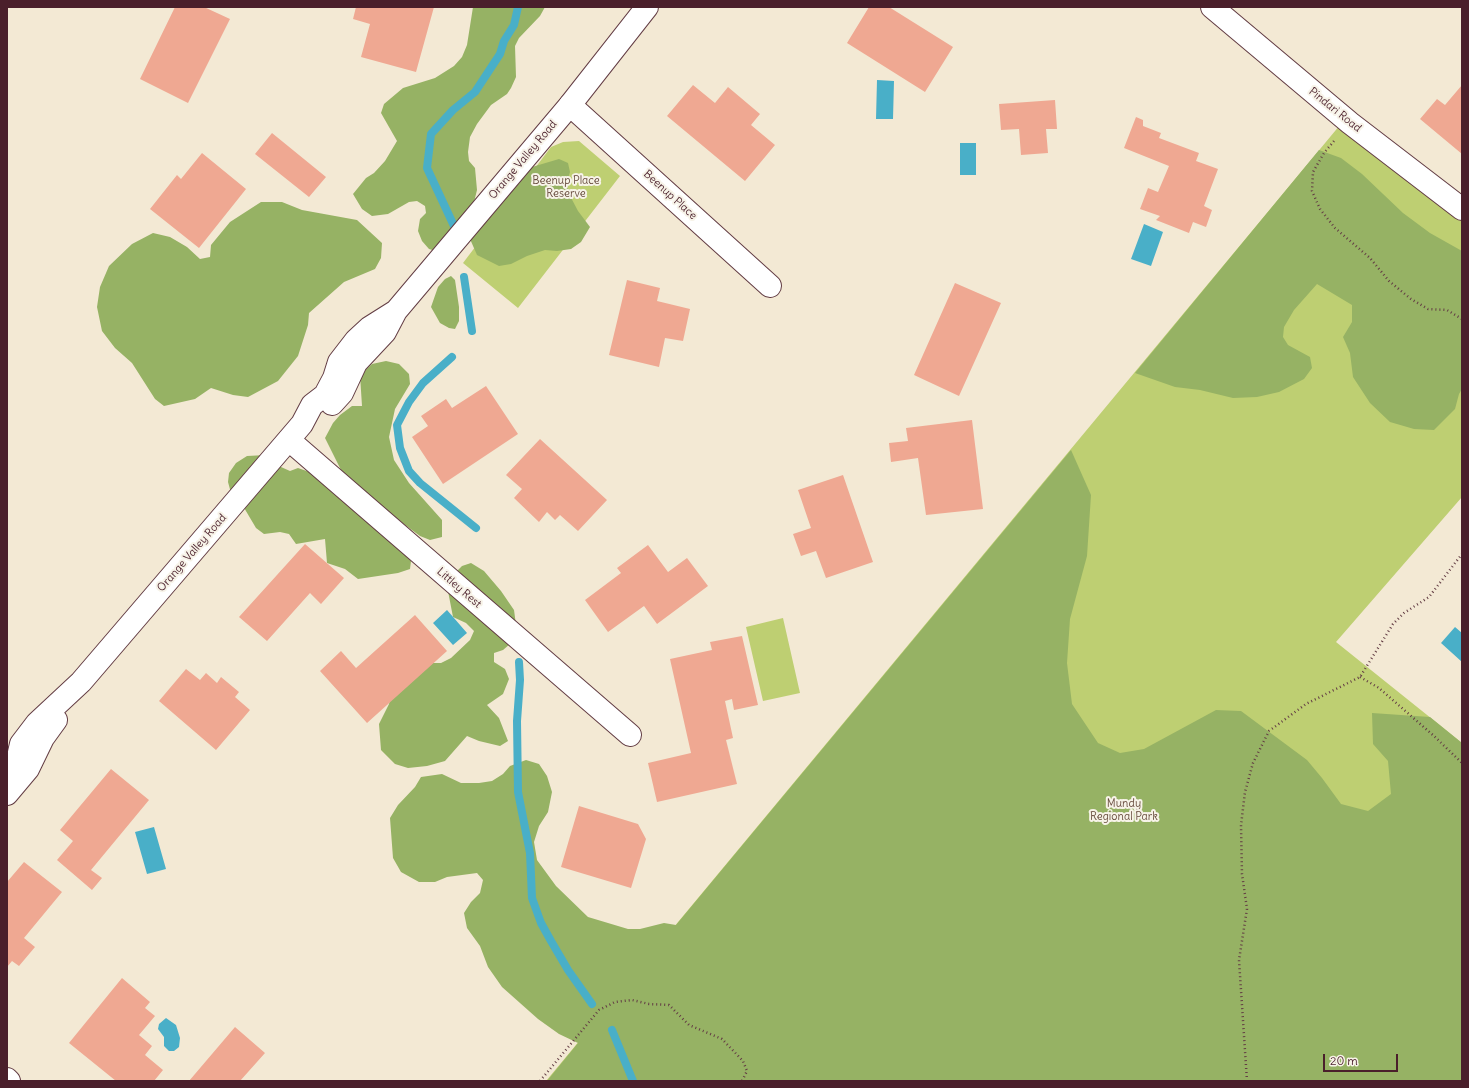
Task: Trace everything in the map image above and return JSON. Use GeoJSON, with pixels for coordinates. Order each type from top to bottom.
{"type":"FeatureCollection","features":[{"type":"Feature","properties":{"kind":"street","name":"Orange Valley Road"},"geometry":{"type":"LineString","coordinates":[[7,775],[17,761],[21,744],[37,724],[81,682],[302,424],[332,404],[342,393],[356,362],[385,332],[396,311],[570,105],[647,7]]}},
{"type":"Feature","properties":{"kind":"street","name":"Pindari Road"},"geometry":{"type":"LineString","coordinates":[[1212,7],[1350,123],[1462,209]]}},
{"type":"Feature","properties":{"kind":"street","name":"Beenup Place"},"geometry":{"type":"LineString","coordinates":[[570,105],[770,286]]}},
{"type":"Feature","properties":{"kind":"street","name":"Littley Rest"},"geometry":{"type":"LineString","coordinates":[[288,440],[630,735]]}},
{"type":"Feature","properties":{"kind":"street","name":"Orange Valley Road"},"geometry":{"type":"LineString","coordinates":[[7,794],[28,769],[43,738],[81,682]]}},
{"type":"Feature","properties":{"kind":"path"},"geometry":{"type":"LineString","coordinates":[[1350,123],[1324,153],[1313,172],[1312,191],[1320,209],[1335,228],[1370,258],[1389,281],[1411,299],[1428,309],[1447,310],[1462,319]]}},
{"type":"Feature","properties":{"kind":"path"},"geometry":{"type":"LineString","coordinates":[[1247,1081],[1239,960],[1247,909],[1242,874],[1241,825],[1246,792],[1253,763],[1269,731],[1306,704],[1360,677],[1393,624],[1404,613],[1429,597],[1462,554]]}},
{"type":"Feature","properties":{"kind":"path"},"geometry":{"type":"LineString","coordinates":[[1360,677],[1379,688],[1434,736],[1462,763]]}},
{"type":"Feature","properties":{"kind":"path"},"geometry":{"type":"LineString","coordinates":[[540,1081],[599,1010],[615,1002],[632,1000],[649,1004],[669,1006],[689,1026],[728,1044],[743,1061],[747,1071],[742,1081]]}},
{"type":"Feature","properties":{"kind":"green space"},"geometry":{"type":"Polygon","coordinates":[[[473,7],[545,7],[540,16],[519,38],[515,46],[516,77],[511,88],[507,94],[491,105],[477,124],[470,137],[468,152],[469,161],[475,168],[477,190],[474,202],[436,251],[429,249],[422,241],[418,231],[420,219],[426,213],[425,206],[417,201],[409,202],[388,214],[372,216],[362,209],[353,194],[366,178],[374,173],[385,161],[397,141],[381,113],[384,104],[403,88],[435,78],[454,66],[462,57],[467,45],[473,7]]]}},
{"type":"Feature","properties":{"kind":"green space","name":"Mundy Regional Park"},"geometry":{"type":"Polygon","coordinates":[[[1345,119],[1462,209],[1462,497],[1336,642],[1462,743],[1462,1081],[546,1081],[1345,119]]]}},
{"type":"Feature","properties":{"kind":"green space","name":"Beenup Place Reserve"},"geometry":{"type":"Polygon","coordinates":[[[579,141],[620,176],[518,308],[463,263],[551,147],[563,142],[579,141]]]}},
{"type":"Feature","properties":{"kind":"green space"},"geometry":{"type":"Polygon","coordinates":[[[1319,150],[1341,158],[1362,174],[1403,213],[1430,233],[1462,251],[1462,389],[1455,409],[1434,430],[1414,429],[1390,422],[1370,403],[1353,377],[1350,353],[1343,337],[1352,322],[1352,305],[1317,284],[1294,310],[1284,327],[1283,337],[1288,345],[1310,357],[1312,368],[1304,379],[1279,392],[1257,397],[1233,398],[1200,390],[1175,387],[1135,373],[1319,150]]]}},
{"type":"Feature","properties":{"kind":"green space"},"geometry":{"type":"Polygon","coordinates":[[[559,159],[568,163],[570,172],[567,182],[568,192],[578,211],[590,227],[581,242],[571,249],[557,251],[545,250],[527,256],[511,264],[499,266],[477,255],[470,239],[511,182],[532,167],[559,159]]]}},
{"type":"Feature","properties":{"kind":"green space"},"geometry":{"type":"Polygon","coordinates":[[[261,202],[282,202],[302,210],[357,220],[382,243],[381,258],[375,269],[344,282],[309,313],[308,325],[298,356],[278,381],[248,397],[233,395],[211,388],[195,399],[164,406],[155,399],[132,363],[115,348],[102,331],[97,307],[100,287],[109,266],[132,244],[153,233],[170,237],[187,247],[200,259],[210,257],[211,245],[230,222],[261,202]]]}},
{"type":"Feature","properties":{"kind":"green space"},"geometry":{"type":"Polygon","coordinates":[[[451,276],[455,280],[459,307],[459,321],[455,329],[449,328],[440,323],[431,307],[438,287],[445,279],[451,276]]]}},
{"type":"Feature","properties":{"kind":"green space"},"geometry":{"type":"Polygon","coordinates":[[[386,361],[399,364],[409,374],[410,384],[395,409],[389,437],[394,460],[409,483],[442,520],[442,537],[430,540],[420,536],[354,487],[341,470],[325,438],[333,423],[340,415],[352,406],[362,406],[360,375],[372,364],[386,361]]]}},
{"type":"Feature","properties":{"kind":"green space","name":"Mundy Regional Park"},"geometry":{"type":"Polygon","coordinates":[[[1071,450],[1091,495],[1087,556],[1070,619],[1067,663],[1072,704],[1098,743],[1120,753],[1144,749],[1216,710],[1241,711],[1307,760],[1341,804],[1368,811],[1391,794],[1388,761],[1373,744],[1372,713],[1430,717],[1462,743],[1462,1081],[547,1081],[578,1043],[559,1034],[538,1019],[502,987],[488,967],[480,946],[467,928],[464,913],[471,902],[480,893],[483,880],[477,873],[447,877],[435,882],[419,882],[401,872],[393,858],[390,818],[398,805],[415,787],[421,777],[442,774],[461,783],[479,783],[492,781],[503,774],[510,766],[526,760],[539,764],[547,776],[552,792],[548,812],[539,826],[534,842],[537,860],[556,886],[588,917],[628,929],[640,929],[664,923],[676,925],[1071,450]]]}},
{"type":"Feature","properties":{"kind":"green space"},"geometry":{"type":"Polygon","coordinates":[[[266,455],[281,467],[290,471],[298,468],[318,475],[401,548],[411,561],[410,569],[398,573],[358,579],[345,569],[327,563],[325,539],[296,544],[289,534],[280,532],[264,534],[256,528],[243,506],[231,493],[228,482],[229,473],[236,463],[247,456],[266,455]]]}},
{"type":"Feature","properties":{"kind":"green space"},"geometry":{"type":"Polygon","coordinates":[[[471,563],[484,571],[501,591],[514,610],[517,632],[510,644],[503,650],[494,653],[494,662],[505,669],[509,679],[503,694],[487,705],[499,718],[508,741],[500,746],[479,741],[467,736],[445,761],[427,766],[408,768],[395,764],[381,750],[379,724],[389,704],[392,689],[425,663],[441,663],[451,658],[470,640],[474,631],[466,623],[453,617],[447,586],[455,573],[462,566],[471,563]]]}},
{"type":"Feature","properties":{"kind":"green space"},"geometry":{"type":"Polygon","coordinates":[[[783,618],[800,693],[763,701],[746,627],[783,618]]]}},
{"type":"Feature","properties":{"kind":"water"},"geometry":{"type":"Polygon","coordinates":[[[877,80],[894,81],[893,119],[876,119],[877,80]]]}},
{"type":"Feature","properties":{"kind":"water"},"geometry":{"type":"Polygon","coordinates":[[[960,143],[976,143],[976,175],[960,175],[960,143]]]}},
{"type":"Feature","properties":{"kind":"water"},"geometry":{"type":"Polygon","coordinates":[[[1144,224],[1163,232],[1151,266],[1131,259],[1144,224]]]}},
{"type":"Feature","properties":{"kind":"water"},"geometry":{"type":"Polygon","coordinates":[[[447,610],[467,633],[453,645],[433,623],[447,610]]]}},
{"type":"Feature","properties":{"kind":"water"},"geometry":{"type":"Polygon","coordinates":[[[1455,627],[1462,633],[1462,662],[1441,643],[1455,627]]]}},
{"type":"Feature","properties":{"kind":"water"},"geometry":{"type":"Polygon","coordinates":[[[154,827],[166,869],[147,874],[135,832],[154,827]]]}},
{"type":"Feature","properties":{"kind":"water"},"geometry":{"type":"Polygon","coordinates":[[[166,1018],[176,1025],[180,1038],[179,1047],[174,1051],[169,1051],[164,1046],[164,1037],[158,1029],[159,1024],[166,1018]]]}},
{"type":"Feature","properties":{"kind":"building"},"geometry":{"type":"Polygon","coordinates":[[[175,7],[204,7],[230,19],[188,103],[140,79],[175,7]]]}},
{"type":"Feature","properties":{"kind":"building"},"geometry":{"type":"Polygon","coordinates":[[[356,7],[434,7],[416,72],[361,57],[370,24],[353,19],[356,7]]]}},
{"type":"Feature","properties":{"kind":"building"},"geometry":{"type":"Polygon","coordinates":[[[869,7],[889,7],[953,47],[925,92],[847,43],[869,7]]]}},
{"type":"Feature","properties":{"kind":"building"},"geometry":{"type":"Polygon","coordinates":[[[693,85],[715,103],[728,87],[760,114],[751,125],[775,145],[745,181],[667,116],[693,85]]]}},
{"type":"Feature","properties":{"kind":"building"},"geometry":{"type":"Polygon","coordinates":[[[1462,85],[1462,154],[1420,119],[1437,99],[1445,105],[1462,85]]]}},
{"type":"Feature","properties":{"kind":"building"},"geometry":{"type":"Polygon","coordinates":[[[1055,100],[1057,129],[1046,129],[1048,153],[1021,155],[1019,129],[1001,130],[999,104],[1055,100]]]}},
{"type":"Feature","properties":{"kind":"building"},"geometry":{"type":"Polygon","coordinates":[[[1136,117],[1143,120],[1143,126],[1161,133],[1159,138],[1199,153],[1196,161],[1218,169],[1204,206],[1212,210],[1206,227],[1193,222],[1189,233],[1156,220],[1160,216],[1140,209],[1148,188],[1158,192],[1169,166],[1124,148],[1136,117]]]}},
{"type":"Feature","properties":{"kind":"building"},"geometry":{"type":"Polygon","coordinates":[[[272,133],[326,177],[309,197],[255,154],[272,133]]]}},
{"type":"Feature","properties":{"kind":"building"},"geometry":{"type":"Polygon","coordinates":[[[202,153],[246,189],[199,248],[150,209],[177,175],[181,179],[202,153]]]}},
{"type":"Feature","properties":{"kind":"building"},"geometry":{"type":"Polygon","coordinates":[[[627,280],[660,288],[657,301],[690,309],[683,341],[665,338],[659,367],[609,355],[627,280]]]}},
{"type":"Feature","properties":{"kind":"building"},"geometry":{"type":"Polygon","coordinates":[[[955,283],[1001,303],[959,396],[914,375],[955,283]]]}},
{"type":"Feature","properties":{"kind":"building"},"geometry":{"type":"Polygon","coordinates":[[[486,386],[518,434],[443,484],[412,437],[428,426],[421,416],[446,399],[452,408],[486,386]]]}},
{"type":"Feature","properties":{"kind":"building"},"geometry":{"type":"Polygon","coordinates":[[[972,420],[983,509],[926,515],[918,458],[891,462],[889,443],[908,441],[906,428],[972,420]]]}},
{"type":"Feature","properties":{"kind":"building"},"geometry":{"type":"Polygon","coordinates":[[[540,439],[607,500],[578,531],[560,515],[555,520],[547,512],[539,522],[514,498],[522,489],[506,475],[540,439]]]}},
{"type":"Feature","properties":{"kind":"building"},"geometry":{"type":"Polygon","coordinates":[[[843,475],[873,562],[826,578],[816,551],[801,556],[793,534],[811,528],[798,490],[843,475]]]}},
{"type":"Feature","properties":{"kind":"building"},"geometry":{"type":"Polygon","coordinates":[[[305,544],[344,578],[321,604],[310,593],[267,641],[239,617],[305,544]]]}},
{"type":"Feature","properties":{"kind":"building"},"geometry":{"type":"Polygon","coordinates":[[[648,545],[668,572],[687,558],[708,586],[657,624],[644,606],[608,632],[585,600],[621,573],[617,568],[648,545]]]}},
{"type":"Feature","properties":{"kind":"building"},"geometry":{"type":"Polygon","coordinates":[[[415,615],[447,651],[367,723],[320,671],[341,651],[356,668],[415,615]]]}},
{"type":"Feature","properties":{"kind":"building"},"geometry":{"type":"Polygon","coordinates":[[[742,636],[758,705],[734,710],[732,699],[725,701],[733,738],[726,740],[737,784],[657,802],[648,763],[691,753],[670,659],[712,650],[710,642],[742,636]]]}},
{"type":"Feature","properties":{"kind":"building"},"geometry":{"type":"Polygon","coordinates":[[[186,669],[200,680],[206,673],[217,683],[221,677],[239,692],[235,697],[250,710],[216,750],[159,701],[186,669]]]}},
{"type":"Feature","properties":{"kind":"building"},"geometry":{"type":"Polygon","coordinates":[[[111,769],[149,800],[91,870],[102,878],[92,890],[57,860],[73,841],[60,830],[111,769]]]}},
{"type":"Feature","properties":{"kind":"building"},"geometry":{"type":"Polygon","coordinates":[[[579,806],[638,824],[646,839],[631,888],[561,867],[579,806]]]}},
{"type":"Feature","properties":{"kind":"building"},"geometry":{"type":"Polygon","coordinates":[[[24,862],[62,892],[24,938],[35,947],[19,966],[12,961],[7,967],[7,882],[24,862]]]}},
{"type":"Feature","properties":{"kind":"building"},"geometry":{"type":"Polygon","coordinates":[[[122,978],[150,1002],[145,1008],[155,1016],[139,1035],[152,1046],[145,1055],[163,1070],[154,1081],[116,1081],[69,1043],[122,978]]]}},
{"type":"Feature","properties":{"kind":"building"},"geometry":{"type":"Polygon","coordinates":[[[235,1027],[265,1053],[240,1081],[189,1081],[235,1027]]]}},
{"type":"Feature","properties":{"kind":"waterway"},"geometry":{"type":"LineString","coordinates":[[454,226],[427,168],[431,134],[453,110],[475,92],[500,54],[504,41],[514,25],[518,7]]}},
{"type":"Feature","properties":{"kind":"waterway"},"geometry":{"type":"LineString","coordinates":[[464,277],[472,331]]}},
{"type":"Feature","properties":{"kind":"waterway"},"geometry":{"type":"LineString","coordinates":[[452,357],[423,383],[409,402],[397,425],[400,448],[409,471],[420,483],[476,528]]}},
{"type":"Feature","properties":{"kind":"waterway"},"geometry":{"type":"LineString","coordinates":[[519,662],[520,680],[517,721],[518,792],[530,853],[532,898],[541,923],[551,941],[568,970],[592,1004]]}},
{"type":"Feature","properties":{"kind":"waterway"},"geometry":{"type":"LineString","coordinates":[[612,1030],[633,1081]]}}]}
